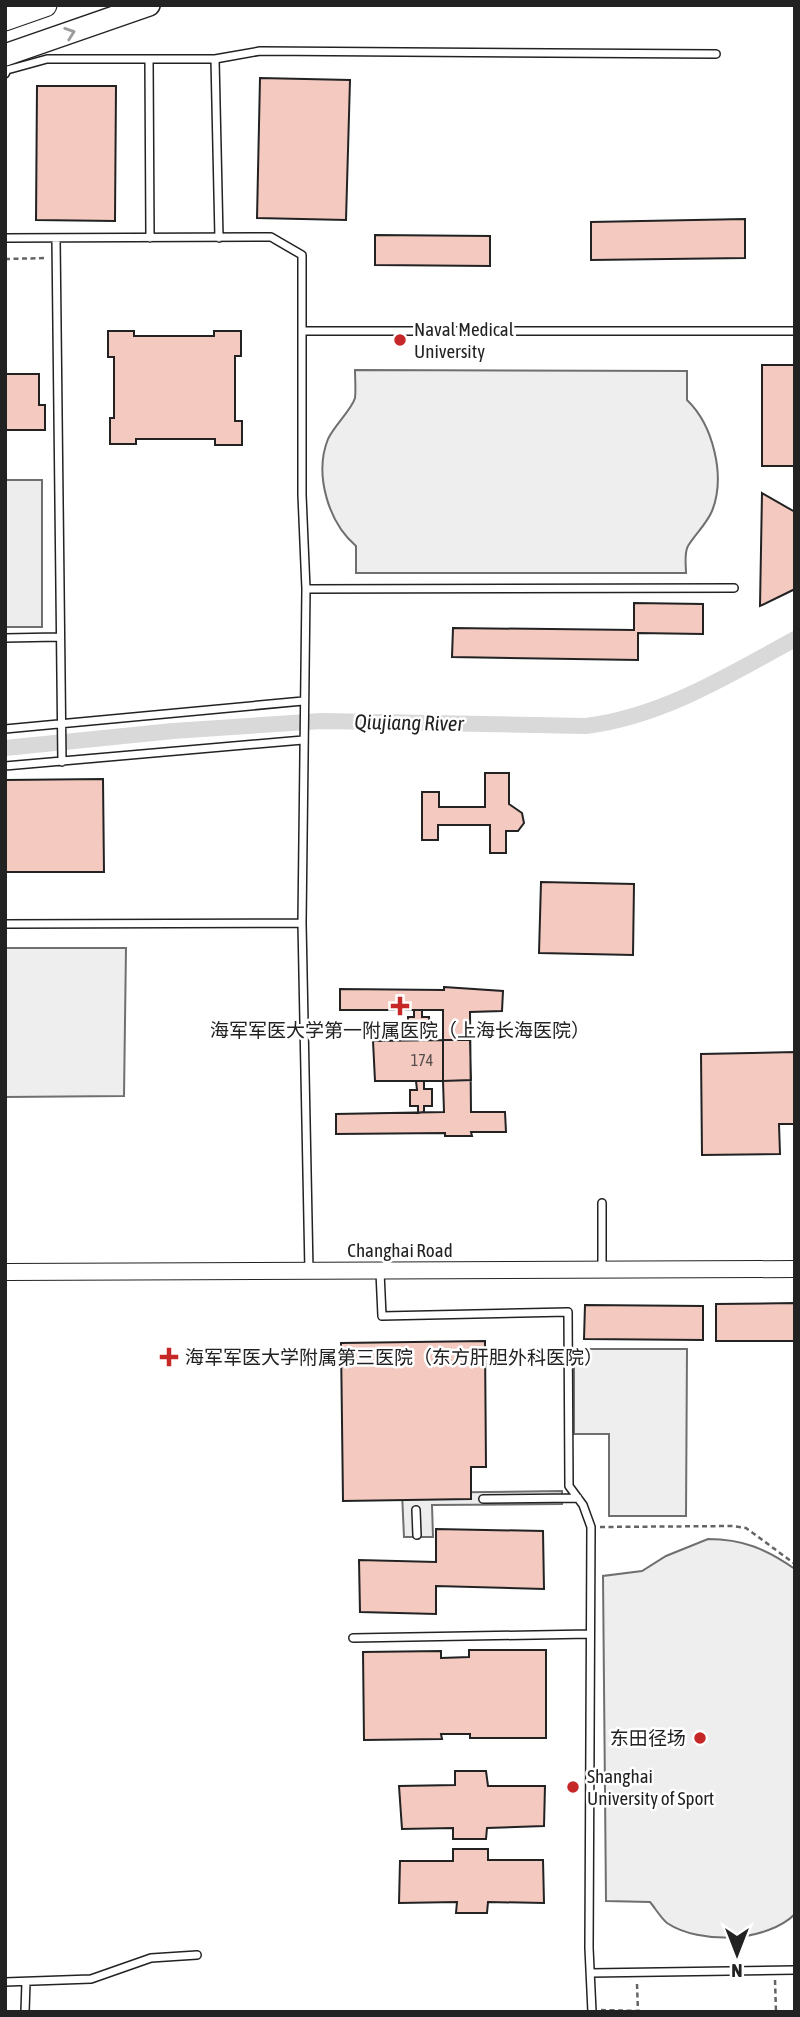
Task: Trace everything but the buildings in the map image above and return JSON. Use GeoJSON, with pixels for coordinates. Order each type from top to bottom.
{"type":"FeatureCollection","features":[{"type":"Feature","properties":{"kind":"highway"},"geometry":{"type":"LineString","coordinates":[[5,19],[45,5]]}},
{"type":"Feature","properties":{"kind":"main road"},"geometry":{"type":"LineString","coordinates":[[5,55],[149,5]]}},
{"type":"Feature","properties":{"kind":"street","name":"Changhai Road"},"geometry":{"type":"LineString","coordinates":[[5,1272],[795,1269]]}},
{"type":"Feature","properties":{"kind":"lane"},"geometry":{"type":"LineString","coordinates":[[5,74],[7,71],[47,59],[215,59],[260,51],[716,54]]}},
{"type":"Feature","properties":{"kind":"lane"},"geometry":{"type":"LineString","coordinates":[[149,59],[150,238]]}},
{"type":"Feature","properties":{"kind":"lane"},"geometry":{"type":"LineString","coordinates":[[215,59],[219,238]]}},
{"type":"Feature","properties":{"kind":"lane"},"geometry":{"type":"LineString","coordinates":[[5,238],[271,237],[302,255],[302,495],[306,589],[302,923],[309,1271]]}},
{"type":"Feature","properties":{"kind":"lane"},"geometry":{"type":"LineString","coordinates":[[56,239],[62,762]]}},
{"type":"Feature","properties":{"kind":"lane"},"geometry":{"type":"LineString","coordinates":[[302,331],[795,331]]}},
{"type":"Feature","properties":{"kind":"lane"},"geometry":{"type":"LineString","coordinates":[[306,589],[734,588]]}},
{"type":"Feature","properties":{"kind":"lane"},"geometry":{"type":"LineString","coordinates":[[5,638],[59,637]]}},
{"type":"Feature","properties":{"kind":"lane"},"geometry":{"type":"LineString","coordinates":[[5,729],[303,705]]}},
{"type":"Feature","properties":{"kind":"lane"},"geometry":{"type":"LineString","coordinates":[[5,766],[303,737]]}},
{"type":"Feature","properties":{"kind":"lane"},"geometry":{"type":"LineString","coordinates":[[5,923],[302,923]]}},
{"type":"Feature","properties":{"kind":"lane"},"geometry":{"type":"LineString","coordinates":[[601,1203],[602,1269]]}},
{"type":"Feature","properties":{"kind":"lane"},"geometry":{"type":"LineString","coordinates":[[380,1271],[382,1316],[568,1312],[569,1486],[578,1498],[591,1527],[589,1948],[592,2011]]}},
{"type":"Feature","properties":{"kind":"lane"},"geometry":{"type":"LineString","coordinates":[[483,1499],[578,1498]]}},
{"type":"Feature","properties":{"kind":"lane"},"geometry":{"type":"LineString","coordinates":[[416,1510],[417,1535]]}},
{"type":"Feature","properties":{"kind":"lane"},"geometry":{"type":"LineString","coordinates":[[353,1638],[590,1634]]}},
{"type":"Feature","properties":{"kind":"lane"},"geometry":{"type":"LineString","coordinates":[[5,1982],[91,1979],[151,1958],[197,1955]]}},
{"type":"Feature","properties":{"kind":"lane"},"geometry":{"type":"LineString","coordinates":[[592,1973],[795,1970]]}},
{"type":"Feature","properties":{"kind":"lane"},"geometry":{"type":"LineString","coordinates":[[25,2012],[26,1982]]}},
{"type":"Feature","properties":{"kind":"path"},"geometry":{"type":"LineString","coordinates":[[5,259],[56,258]]}},
{"type":"Feature","properties":{"kind":"path"},"geometry":{"type":"LineString","coordinates":[[591,1527],[746,1528],[795,1564]]}},
{"type":"Feature","properties":{"kind":"path"},"geometry":{"type":"LineString","coordinates":[[775,1970],[776,2012]]}},
{"type":"Feature","properties":{"kind":"path"},"geometry":{"type":"LineString","coordinates":[[637,1973],[638,2011]]}},
{"type":"Feature","properties":{"kind":"path"},"geometry":{"type":"LineString","coordinates":[[592,2011],[674,2012]]}},
{"type":"Feature","properties":{"kind":"shaded area"},"geometry":{"type":"Polygon","coordinates":[[[355,370],[687,371],[687,400],[704,423],[710,437],[718,482],[712,511],[687,549],[686,573],[356,573],[356,546],[346,536],[331,511],[323,482],[324,453],[328,439],[355,398],[355,370]]]}},
{"type":"Feature","properties":{"kind":"shaded area"},"geometry":{"type":"Polygon","coordinates":[[[5,480],[42,480],[42,627],[5,627],[5,480]]]}},
{"type":"Feature","properties":{"kind":"shaded area"},"geometry":{"type":"Polygon","coordinates":[[[5,948],[126,948],[124,1096],[5,1097],[5,948]]]}},
{"type":"Feature","properties":{"kind":"shaded area"},"geometry":{"type":"Polygon","coordinates":[[[574,1349],[687,1349],[686,1516],[609,1516],[609,1434],[574,1434],[574,1349]]]}},
{"type":"Feature","properties":{"kind":"shaded area"},"geometry":{"type":"Polygon","coordinates":[[[562,1491],[562,1504],[432,1505],[433,1537],[404,1537],[402,1493],[562,1491]]]}},
{"type":"Feature","properties":{"kind":"shaded area","name":"东田径场"},"geometry":{"type":"Polygon","coordinates":[[[708,1539],[754,1546],[795,1569],[795,1914],[768,1930],[733,1937],[697,1935],[681,1930],[667,1923],[650,1902],[606,1901],[603,1576],[642,1571],[666,1556],[708,1539]]]}},
{"type":"Feature","properties":{"kind":"waterway","name":"Qiujiang River"},"geometry":{"type":"LineString","coordinates":[[5,748],[173,731],[322,721],[586,726],[614,721],[668,704],[795,639]]}},
{"type":"Feature","properties":{"kind":"place","name":"Naval Medical University"},"geometry":{"type":"Point","coordinates":[400,340]}},
{"type":"Feature","properties":{"kind":"place","name":"海军军医大学第一附属医院（上海长海医院）"},"geometry":{"type":"Point","coordinates":[400,1006]}},
{"type":"Feature","properties":{"kind":"place","name":"海军军医大学附属第三医院（东方肝胆外科医院）"},"geometry":{"type":"Point","coordinates":[169,1357]}},
{"type":"Feature","properties":{"kind":"place","name":"东田径场"},"geometry":{"type":"Point","coordinates":[700,1738]}},
{"type":"Feature","properties":{"kind":"place","name":"Shanghai University of Sport"},"geometry":{"type":"Point","coordinates":[573,1787]}}]}
